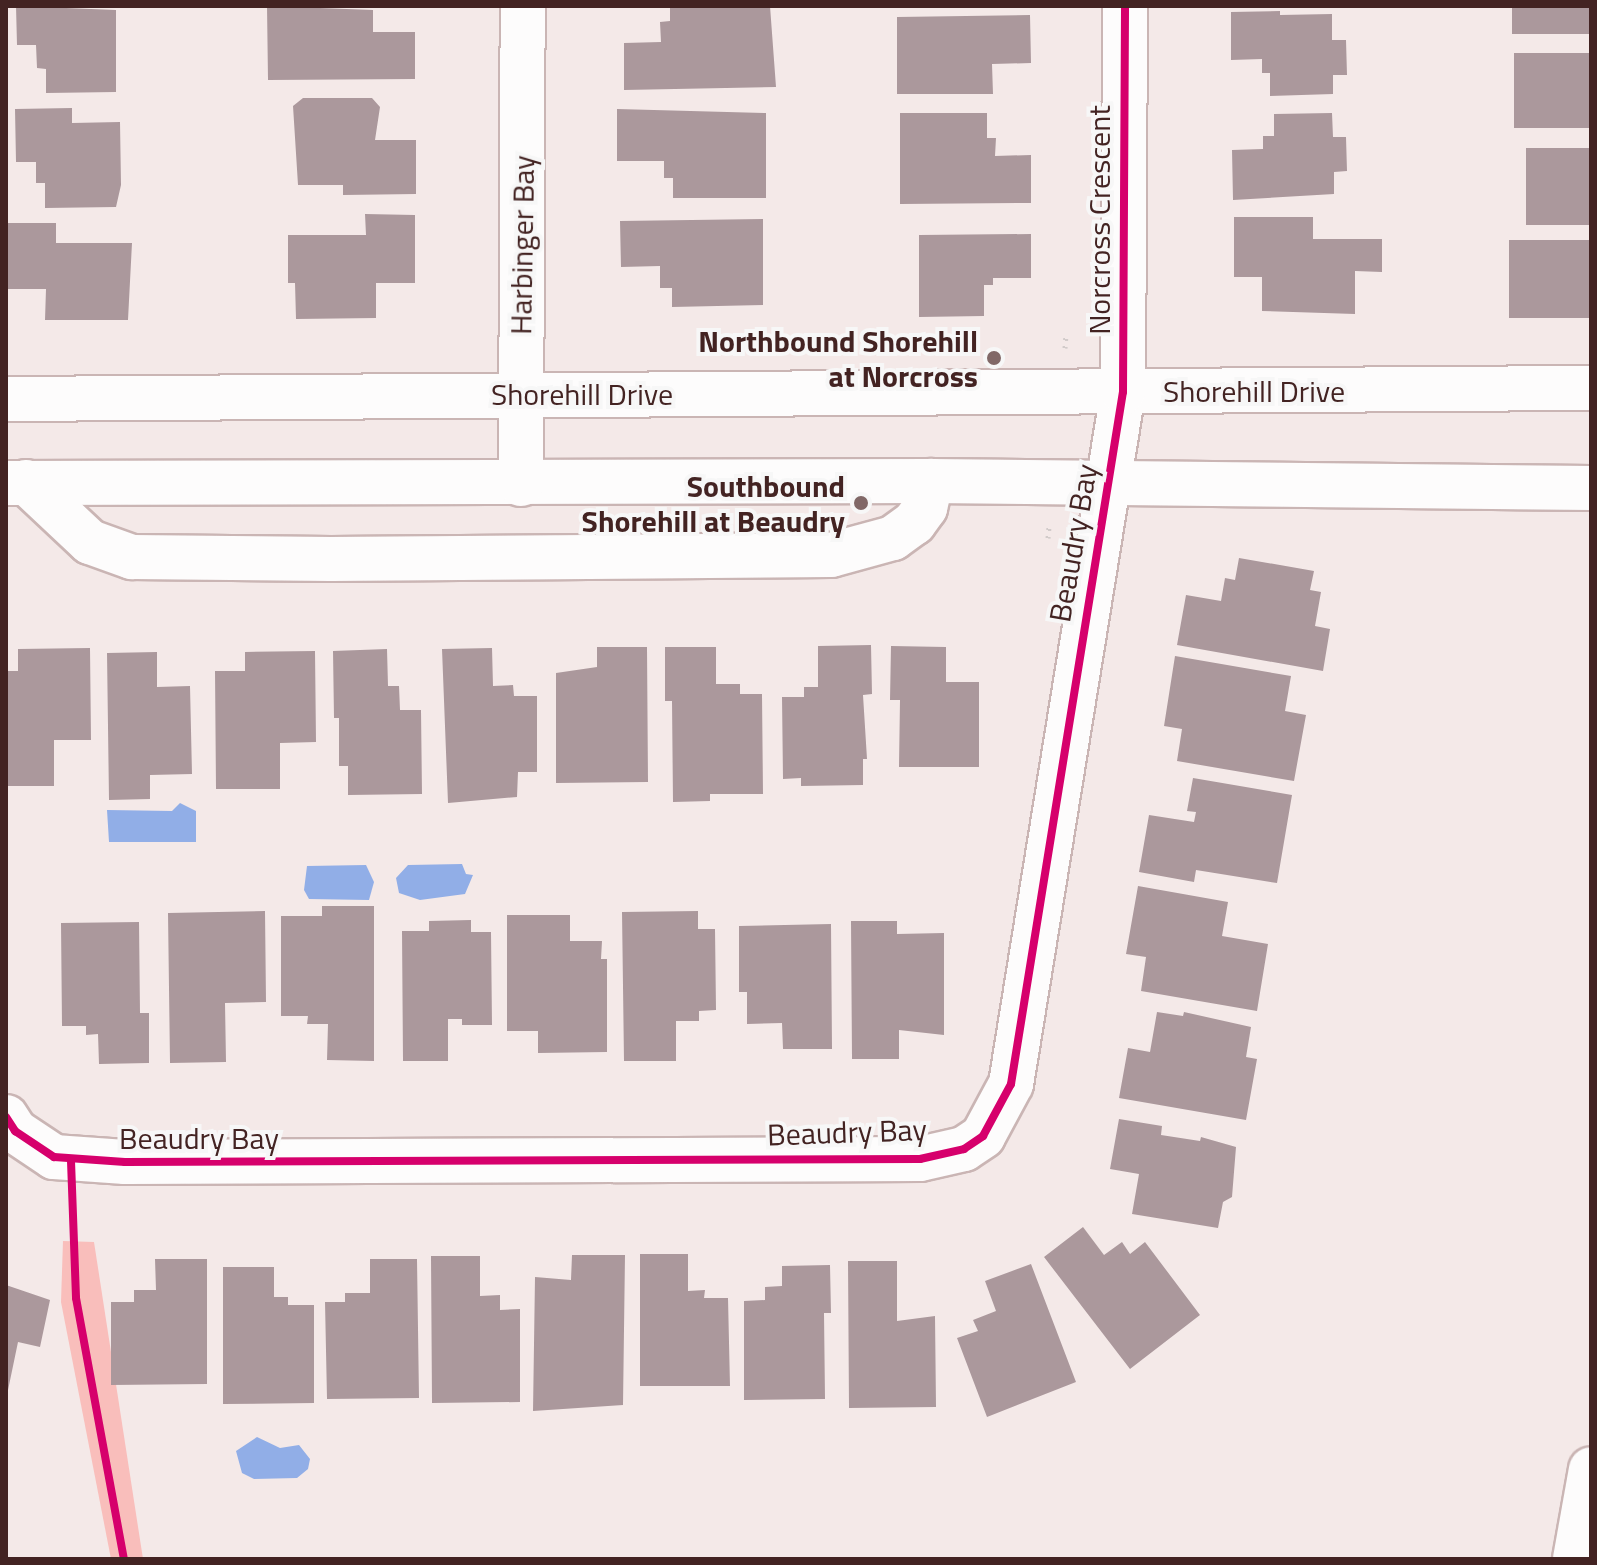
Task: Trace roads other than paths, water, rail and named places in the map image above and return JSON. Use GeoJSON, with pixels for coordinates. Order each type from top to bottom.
{"type":"FeatureCollection","features":[{"type":"Feature","properties":{"kind":"street","name":"Harbinger Bay"},"geometry":{"type":"LineString","coordinates":[[521,484],[523,6]]}},
{"type":"Feature","properties":{"kind":"street","name":"Norcross Crescent"},"geometry":{"type":"LineString","coordinates":[[1116,434],[1123,392],[1125,6]]}},
{"type":"Feature","properties":{"kind":"street","name":"Shorehill Drive"},"geometry":{"type":"LineString","coordinates":[[6,399],[1591,388]]}},
{"type":"Feature","properties":{"kind":"street","name":"Beaudry Bay"},"geometry":{"type":"LineString","coordinates":[[6,1117],[36,1148],[71,1161],[920,1159],[964,1149],[995,1120],[1011,1084],[1116,434]]}},
{"type":"Feature","properties":{"kind":"street"},"geometry":{"type":"LineString","coordinates":[[16,482],[90,542],[110,551],[151,559],[316,559],[831,555],[893,538],[914,523],[925,508],[931,481]]}},
{"type":"Feature","properties":{"kind":"street"},"geometry":{"type":"LineString","coordinates":[[16,482],[521,484],[931,481],[1591,488]]}},
{"type":"Feature","properties":{"kind":"street"},"geometry":{"type":"LineString","coordinates":[[1575,1559],[1591,1469]]}},
{"type":"Feature","properties":{"kind":"water"},"geometry":{"type":"Polygon","coordinates":[[[180,803],[196,811],[196,842],[109,842],[107,810],[172,811],[180,803]]]}},
{"type":"Feature","properties":{"kind":"water"},"geometry":{"type":"Polygon","coordinates":[[[462,864],[466,874],[473,875],[465,894],[420,900],[399,893],[396,878],[408,865],[462,864]]]}},
{"type":"Feature","properties":{"kind":"water"},"geometry":{"type":"Polygon","coordinates":[[[366,865],[374,882],[369,900],[309,899],[304,890],[307,866],[366,865]]]}},
{"type":"Feature","properties":{"kind":"water"},"geometry":{"type":"Polygon","coordinates":[[[257,1437],[280,1448],[299,1445],[310,1459],[308,1469],[297,1478],[254,1479],[242,1473],[236,1451],[257,1437]]]}},
{"type":"Feature","properties":{"kind":"place","name":"Northbound Shorehill at Norcross"},"geometry":{"type":"Point","coordinates":[994,358]}},
{"type":"Feature","properties":{"kind":"place","name":"Southbound Shorehill at Beaudry"},"geometry":{"type":"Point","coordinates":[861,503]}}]}
